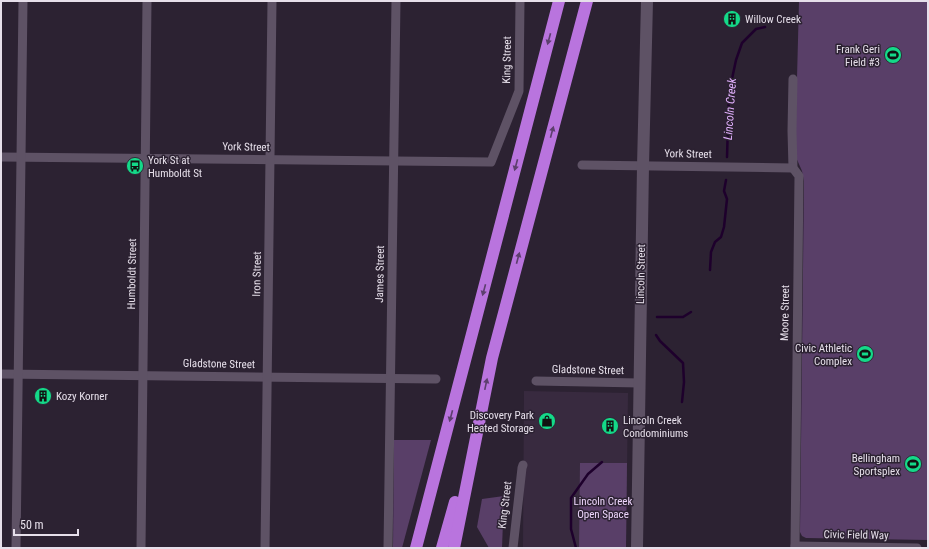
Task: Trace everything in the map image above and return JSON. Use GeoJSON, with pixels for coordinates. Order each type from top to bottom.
{"type":"FeatureCollection","features":[{"type":"Feature","properties":{"kind":"highway"},"geometry":{"type":"LineString","coordinates":[[416,548],[559,1]]}},
{"type":"Feature","properties":{"kind":"highway"},"geometry":{"type":"LineString","coordinates":[[454,548],[492,358],[587,1]]}},
{"type":"Feature","properties":{"kind":"highway"},"geometry":{"type":"LineString","coordinates":[[442,548],[478,422]]}},
{"type":"Feature","properties":{"kind":"street"},"geometry":{"type":"LineString","coordinates":[[16,548],[23,1]]}},
{"type":"Feature","properties":{"kind":"street","name":"Humboldt Street"},"geometry":{"type":"LineString","coordinates":[[141,548],[147,1]]}},
{"type":"Feature","properties":{"kind":"street","name":"Iron Street"},"geometry":{"type":"LineString","coordinates":[[265,548],[272,1]]}},
{"type":"Feature","properties":{"kind":"street","name":"James Street"},"geometry":{"type":"LineString","coordinates":[[388,548],[396,1]]}},
{"type":"Feature","properties":{"kind":"street","name":"King Street"},"geometry":{"type":"LineString","coordinates":[[491,162],[519,91],[520,1]]}},
{"type":"Feature","properties":{"kind":"street","name":"Lincoln Street"},"geometry":{"type":"LineString","coordinates":[[637,548],[647,1]]}},
{"type":"Feature","properties":{"kind":"street","name":"Moore Street"},"geometry":{"type":"LineString","coordinates":[[793,79],[793,168],[799,176],[795,547]]}},
{"type":"Feature","properties":{"kind":"street","name":"York Street"},"geometry":{"type":"LineString","coordinates":[[1,157],[491,162]]}},
{"type":"Feature","properties":{"kind":"street","name":"York Street"},"geometry":{"type":"LineString","coordinates":[[582,164],[793,168]]}},
{"type":"Feature","properties":{"kind":"street","name":"Gladstone Street"},"geometry":{"type":"LineString","coordinates":[[1,374],[436,379]]}},
{"type":"Feature","properties":{"kind":"street","name":"Gladstone Street"},"geometry":{"type":"LineString","coordinates":[[536,381],[640,383]]}},
{"type":"Feature","properties":{"kind":"street","name":"King Street"},"geometry":{"type":"LineString","coordinates":[[513,548],[523,465]]}},
{"type":"Feature","properties":{"kind":"street","name":"Civic Field Way"},"geometry":{"type":"LineString","coordinates":[[795,547],[917,548]]}},
{"type":"Feature","properties":{"kind":"shaded area"},"geometry":{"type":"Polygon","coordinates":[[[524,391],[628,393],[626,548],[523,548],[524,391]]]}},
{"type":"Feature","properties":{"kind":"green space","name":"Civic Athletic Complex"},"geometry":{"type":"Polygon","coordinates":[[[799,1],[928,1],[928,540],[806,538],[802,536],[800,532],[804,181],[802,171],[795,155],[799,1]]]}},
{"type":"Feature","properties":{"kind":"green space"},"geometry":{"type":"Polygon","coordinates":[[[394,440],[431,440],[402,548],[393,548],[394,440]]]}},
{"type":"Feature","properties":{"kind":"green space","name":"Lincoln Creek Open Space"},"geometry":{"type":"Polygon","coordinates":[[[580,463],[627,463],[626,548],[579,548],[580,463]]]}},
{"type":"Feature","properties":{"kind":"green space"},"geometry":{"type":"Polygon","coordinates":[[[504,496],[502,548],[489,548],[477,527],[482,499],[504,496]]]}},
{"type":"Feature","properties":{"kind":"waterway","name":"Lincoln Creek"},"geometry":{"type":"LineString","coordinates":[[727,157],[729,93],[736,60],[742,43],[756,29],[765,27]]}},
{"type":"Feature","properties":{"kind":"waterway","name":"Lincoln Creek"},"geometry":{"type":"LineString","coordinates":[[710,270],[711,252],[715,242],[721,237],[724,227],[727,199],[724,191],[726,180]]}},
{"type":"Feature","properties":{"kind":"waterway","name":"Lincoln Creek"},"geometry":{"type":"LineString","coordinates":[[657,317],[683,317],[691,312]]}},
{"type":"Feature","properties":{"kind":"waterway","name":"Lincoln Creek"},"geometry":{"type":"LineString","coordinates":[[656,335],[660,341],[683,363],[684,382],[682,402]]}},
{"type":"Feature","properties":{"kind":"waterway","name":"Lincoln Creek"},"geometry":{"type":"LineString","coordinates":[[576,548],[571,529],[571,498],[588,474],[602,462]]}},
{"type":"Feature","properties":{"kind":"place","name":"Willow Creek"},"geometry":{"type":"Point","coordinates":[732,19]}},
{"type":"Feature","properties":{"kind":"place","name":"Frank Geri Field #3"},"geometry":{"type":"Point","coordinates":[893,55]}},
{"type":"Feature","properties":{"kind":"place","name":"York St at Humboldt St"},"geometry":{"type":"Point","coordinates":[135,166]}},
{"type":"Feature","properties":{"kind":"place","name":"Civic Athletic Complex"},"geometry":{"type":"Point","coordinates":[865,354]}},
{"type":"Feature","properties":{"kind":"place","name":"Kozy Korner"},"geometry":{"type":"Point","coordinates":[43,396]}},
{"type":"Feature","properties":{"kind":"place","name":"Discovery Park Heated Storage"},"geometry":{"type":"Point","coordinates":[547,421]}},
{"type":"Feature","properties":{"kind":"place","name":"Lincoln Creek Condominiums"},"geometry":{"type":"Point","coordinates":[610,426]}},
{"type":"Feature","properties":{"kind":"place","name":"Bellingham Sportsplex"},"geometry":{"type":"Point","coordinates":[913,464]}}]}
